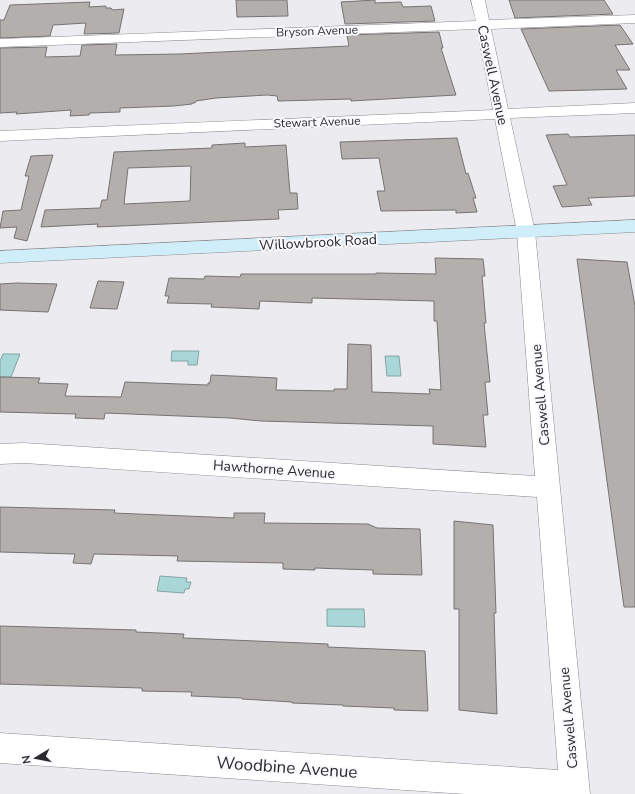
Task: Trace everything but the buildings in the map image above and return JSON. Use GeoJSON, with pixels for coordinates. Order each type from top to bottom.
{"type":"FeatureCollection","features":[{"type":"Feature","properties":{"kind":"street","name":"Caswell Avenue"},"geometry":{"type":"LineString","coordinates":[[478,0],[526,232],[574,790]]}},
{"type":"Feature","properties":{"kind":"street","name":"Bryson Avenue"},"geometry":{"type":"LineString","coordinates":[[0,43],[635,20]]}},
{"type":"Feature","properties":{"kind":"street","name":"Stewart Avenue"},"geometry":{"type":"LineString","coordinates":[[0,136],[635,108]]}},
{"type":"Feature","properties":{"kind":"street","name":"Willowbrook Road"},"geometry":{"type":"LineString","coordinates":[[0,257],[635,226]]}},
{"type":"Feature","properties":{"kind":"street","name":"Hawthorne Avenue"},"geometry":{"type":"LineString","coordinates":[[0,454],[24,453],[549,487]]}},
{"type":"Feature","properties":{"kind":"street","name":"Woodbine Avenue"},"geometry":{"type":"LineString","coordinates":[[0,748],[574,790]]}},
{"type":"Feature","properties":{"kind":"water"},"geometry":{"type":"Polygon","coordinates":[[[172,351],[199,351],[197,365],[188,365],[188,361],[171,361],[172,351]]]}},
{"type":"Feature","properties":{"kind":"water"},"geometry":{"type":"Polygon","coordinates":[[[3,354],[20,354],[11,377],[0,377],[0,361],[3,354]]]}},
{"type":"Feature","properties":{"kind":"water"},"geometry":{"type":"Polygon","coordinates":[[[385,356],[399,356],[401,376],[387,376],[385,356]]]}},
{"type":"Feature","properties":{"kind":"water"},"geometry":{"type":"Polygon","coordinates":[[[160,576],[187,578],[186,582],[191,582],[189,589],[185,589],[184,593],[157,591],[160,576]]]}},
{"type":"Feature","properties":{"kind":"water"},"geometry":{"type":"Polygon","coordinates":[[[327,609],[364,609],[365,627],[327,626],[327,609]]]}}]}
